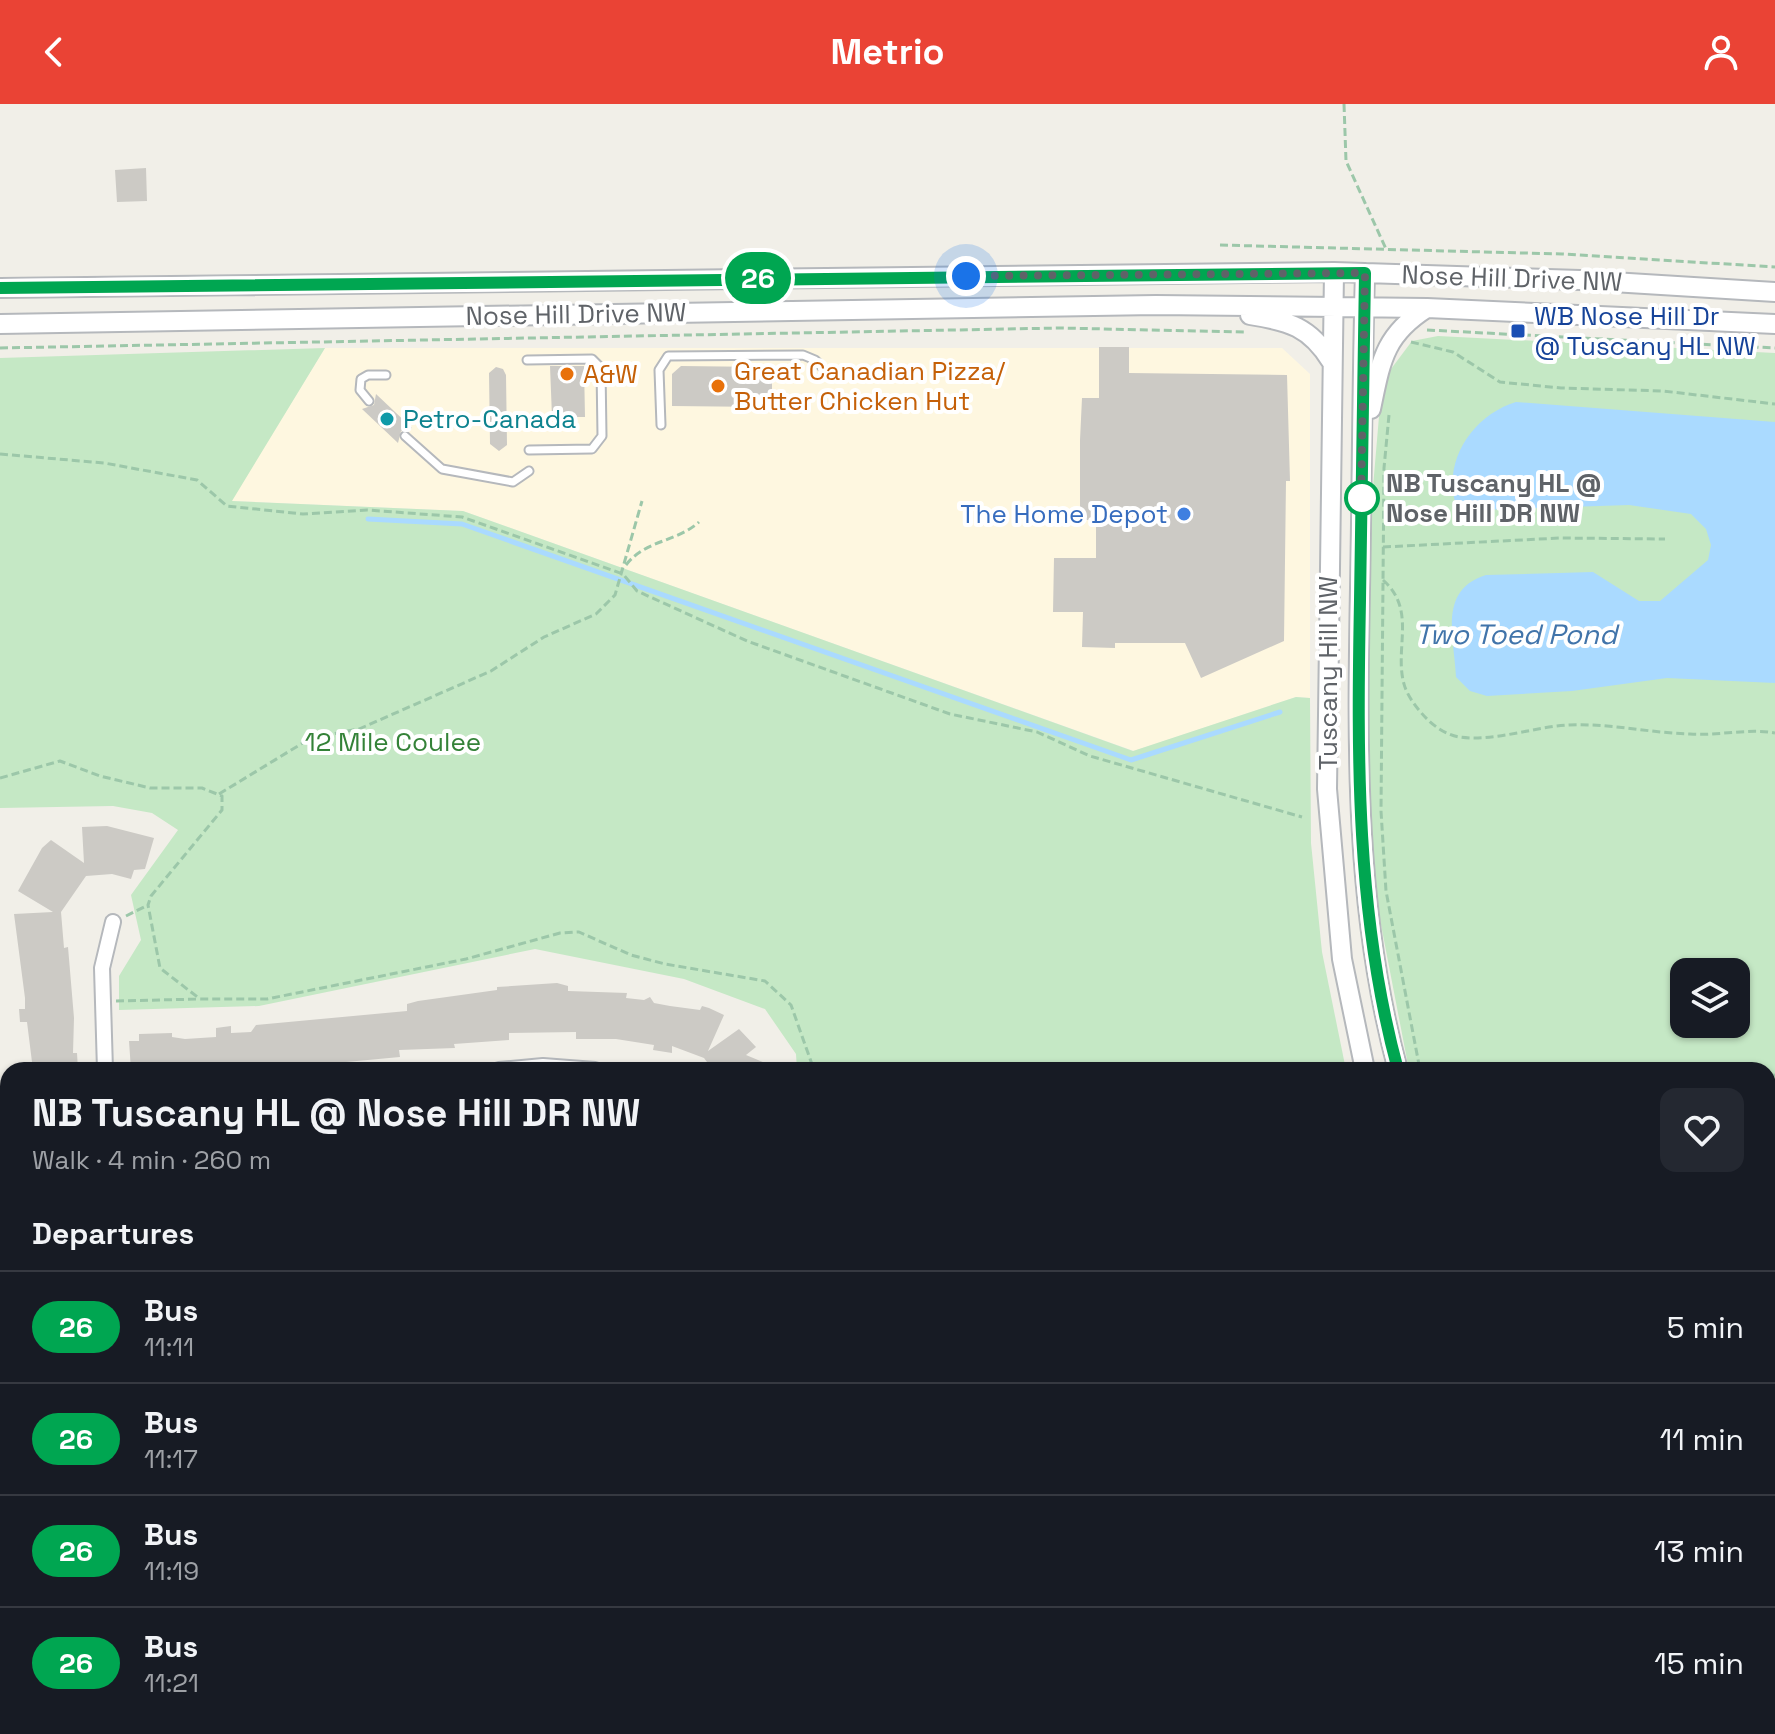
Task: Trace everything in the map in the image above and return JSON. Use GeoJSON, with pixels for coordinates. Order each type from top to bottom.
{"type":"FeatureCollection","features":[{"type":"Feature","properties":{"kind":"street","name":"Nose Hill Drive NW"},"geometry":{"type":"LineString","coordinates":[[0,288],[1334,272],[1775,292]]}},
{"type":"Feature","properties":{"kind":"street","name":"Tuscany Hill NW"},"geometry":{"type":"LineString","coordinates":[[1334,272],[1327,691],[1330,848],[1342,959],[1363,1062]]}},
{"type":"Feature","properties":{"kind":"street","name":"Tuscany Hill NW"},"geometry":{"type":"LineString","coordinates":[[1365,273],[1358,783],[1380,998],[1396,1062]]}},
{"type":"Feature","properties":{"kind":"street","name":"Nose Hill Drive NW"},"geometry":{"type":"LineString","coordinates":[[0,324],[1156,305],[1364,306],[1775,324]]}},
{"type":"Feature","properties":{"kind":"street"},"geometry":{"type":"LineString","coordinates":[[1156,305],[1286,321],[1318,340],[1332,361]]}},
{"type":"Feature","properties":{"kind":"street"},"geometry":{"type":"LineString","coordinates":[[1363,450],[1375,387],[1390,339],[1404,322],[1427,308]]}},
{"type":"Feature","properties":{"kind":"street"},"geometry":{"type":"LineString","coordinates":[[104,1062],[100,1000],[102,968],[113,922]]}},
{"type":"Feature","properties":{"kind":"lane"},"geometry":{"type":"LineString","coordinates":[[661,425],[659,370],[668,356],[803,355],[815,360],[829,374]]}},
{"type":"Feature","properties":{"kind":"lane"},"geometry":{"type":"LineString","coordinates":[[527,360],[592,359],[601,368],[602,436],[592,449],[529,450]]}},
{"type":"Feature","properties":{"kind":"lane"},"geometry":{"type":"LineString","coordinates":[[369,401],[360,390],[361,379],[368,375],[386,375]]}},
{"type":"Feature","properties":{"kind":"lane"},"geometry":{"type":"LineString","coordinates":[[405,436],[442,469],[513,482],[529,471]]}},
{"type":"Feature","properties":{"kind":"path"},"geometry":{"type":"LineString","coordinates":[[1344,104],[1346,161],[1386,249]]}},
{"type":"Feature","properties":{"kind":"path"},"geometry":{"type":"LineString","coordinates":[[1220,245],[1386,249],[1775,267]]}},
{"type":"Feature","properties":{"kind":"path"},"geometry":{"type":"LineString","coordinates":[[0,348],[1060,328],[1256,333]]}},
{"type":"Feature","properties":{"kind":"path"},"geometry":{"type":"LineString","coordinates":[[1423,330],[1775,348]]}},
{"type":"Feature","properties":{"kind":"path"},"geometry":{"type":"LineString","coordinates":[[1405,337],[1415,346],[1453,352],[1500,382],[1561,388],[1663,391],[1775,404]]}},
{"type":"Feature","properties":{"kind":"path"},"geometry":{"type":"LineString","coordinates":[[1389,405],[1383,547],[1381,811],[1385,875],[1402,991],[1418,1062]]}},
{"type":"Feature","properties":{"kind":"path"},"geometry":{"type":"LineString","coordinates":[[0,454],[104,463],[197,480],[227,506],[303,514],[367,510],[462,517],[623,574],[637,591],[747,641],[950,714],[1037,732],[1090,756],[1302,817]]}},
{"type":"Feature","properties":{"kind":"path"},"geometry":{"type":"LineString","coordinates":[[219,794],[265,770],[311,738],[359,729],[491,671],[544,637],[596,614],[615,595],[642,501]]}},
{"type":"Feature","properties":{"kind":"path"},"geometry":{"type":"LineString","coordinates":[[624,568],[634,554],[660,540],[683,534],[699,522]]}},
{"type":"Feature","properties":{"kind":"path"},"geometry":{"type":"LineString","coordinates":[[1383,547],[1560,538],[1665,539]]}},
{"type":"Feature","properties":{"kind":"path"},"geometry":{"type":"LineString","coordinates":[[1383,580],[1395,590],[1400,609],[1405,639],[1404,684],[1418,709],[1430,722],[1458,737],[1568,725],[1691,734],[1720,735],[1754,729],[1775,733]]}},
{"type":"Feature","properties":{"kind":"path"},"geometry":{"type":"LineString","coordinates":[[0,778],[60,761],[100,776],[150,788],[202,788],[224,799],[222,810],[151,896],[148,905],[160,968],[200,999]]}},
{"type":"Feature","properties":{"kind":"path"},"geometry":{"type":"LineString","coordinates":[[113,922],[148,905]]}},
{"type":"Feature","properties":{"kind":"path"},"geometry":{"type":"LineString","coordinates":[[100,1000],[267,999],[405,972],[560,933],[579,932],[631,955],[765,981],[791,1005],[811,1062]]}},
{"type":"Feature","properties":{"kind":"shaded area"},"geometry":{"type":"Polygon","coordinates":[[[325,348],[1282,348],[1310,374],[1310,698],[1296,697],[1134,751],[463,511],[231,501],[325,348]]]}},
{"type":"Feature","properties":{"kind":"green space"},"geometry":{"type":"Polygon","coordinates":[[[1438,336],[1775,353],[1775,1062],[1407,1062],[1377,904],[1369,822],[1367,708],[1371,511],[1382,381],[1412,341],[1438,336]]]}},
{"type":"Feature","properties":{"kind":"green space","name":"12 Mile Coulee"},"geometry":{"type":"Polygon","coordinates":[[[325,348],[232,501],[463,511],[1133,751],[1296,697],[1310,698],[1311,843],[1322,952],[1344,1062],[796,1062],[796,1054],[765,1009],[684,979],[535,949],[259,1006],[119,1010],[119,976],[141,940],[131,895],[178,830],[152,813],[113,806],[0,808],[0,358],[325,348]]]}},
{"type":"Feature","properties":{"kind":"water","name":"Two Toed Pond"},"geometry":{"type":"Polygon","coordinates":[[[1516,402],[1775,422],[1775,683],[1667,678],[1572,691],[1487,696],[1470,691],[1456,677],[1452,631],[1455,603],[1471,582],[1486,575],[1593,572],[1639,601],[1660,601],[1708,560],[1711,545],[1706,529],[1691,514],[1629,505],[1477,510],[1456,505],[1453,472],[1465,442],[1487,417],[1516,402]]]}},
{"type":"Feature","properties":{"kind":"building"},"geometry":{"type":"Polygon","coordinates":[[[146,168],[147,201],[117,202],[115,170],[146,168]]]}},
{"type":"Feature","properties":{"kind":"building","name":"The Home Depot"},"geometry":{"type":"Polygon","coordinates":[[[1099,347],[1129,347],[1129,373],[1287,375],[1290,481],[1286,481],[1284,641],[1201,678],[1185,643],[1115,643],[1115,648],[1082,647],[1083,612],[1053,612],[1054,558],[1096,558],[1096,520],[1080,520],[1080,440],[1082,398],[1099,398],[1099,347]]]}},
{"type":"Feature","properties":{"kind":"building","name":"Petro-Canada"},"geometry":{"type":"Polygon","coordinates":[[[550,366],[584,366],[585,417],[552,417],[550,366]]]}},
{"type":"Feature","properties":{"kind":"building"},"geometry":{"type":"Polygon","coordinates":[[[681,366],[772,367],[772,407],[672,406],[672,374],[681,366]]]}},
{"type":"Feature","properties":{"kind":"building","name":"Petro-Canada"},"geometry":{"type":"Polygon","coordinates":[[[496,367],[503,369],[506,375],[507,445],[499,451],[490,444],[489,373],[496,367]]]}},
{"type":"Feature","properties":{"kind":"building","name":"Petro-Canada"},"geometry":{"type":"Polygon","coordinates":[[[376,394],[412,428],[401,431],[398,443],[362,409],[374,405],[376,394]]]}},
{"type":"Feature","properties":{"kind":"building"},"geometry":{"type":"Polygon","coordinates":[[[107,826],[154,838],[145,869],[134,870],[131,879],[112,874],[86,876],[61,912],[64,948],[68,947],[74,1018],[73,1053],[77,1053],[78,1062],[32,1062],[27,1022],[20,1022],[19,1009],[25,1009],[25,998],[14,914],[53,912],[18,891],[42,848],[51,840],[84,863],[82,827],[107,826]]]}},
{"type":"Feature","properties":{"kind":"building"},"geometry":{"type":"Polygon","coordinates":[[[557,983],[568,986],[568,991],[627,993],[626,998],[644,1000],[650,997],[654,1003],[670,1006],[700,1010],[702,1006],[724,1015],[708,1051],[739,1029],[756,1047],[746,1055],[763,1062],[707,1062],[672,1046],[672,1053],[653,1050],[654,1045],[616,1039],[576,1039],[576,1032],[509,1033],[509,1040],[454,1044],[455,1048],[399,1050],[400,1057],[346,1062],[130,1062],[129,1041],[139,1041],[139,1034],[172,1033],[172,1037],[185,1039],[216,1037],[216,1028],[231,1026],[231,1033],[251,1032],[256,1025],[407,1011],[407,1004],[418,1001],[497,990],[497,987],[557,983]]]}},
{"type":"Feature","properties":{"kind":"waterway"},"geometry":{"type":"LineString","coordinates":[[368,519],[462,524],[1131,760],[1280,712]]}},
{"type":"Feature","properties":{"kind":"bus line","name":"26"},"geometry":{"type":"LineString","coordinates":[[0,288],[686,278],[1365,273],[1358,783],[1365,884],[1380,998],[1396,1062]]}},
{"type":"Feature","properties":{"kind":"place","name":"WB Nose Hill Dr @ Tuscany HL NW"},"geometry":{"type":"Point","coordinates":[1518,331]}},
{"type":"Feature","properties":{"kind":"place","name":"A&W"},"geometry":{"type":"Point","coordinates":[567,374]}},
{"type":"Feature","properties":{"kind":"place","name":"Great Canadian Pizza/ Butter Chicken Hut"},"geometry":{"type":"Point","coordinates":[718,386]}},
{"type":"Feature","properties":{"kind":"place","name":"Petro-Canada"},"geometry":{"type":"Point","coordinates":[387,419]}},
{"type":"Feature","properties":{"kind":"place","name":"NB Tuscany HL @ Nose Hill DR NW"},"geometry":{"type":"Point","coordinates":[1362,498]}},
{"type":"Feature","properties":{"kind":"place","name":"The Home Depot"},"geometry":{"type":"Point","coordinates":[1184,514]}},
{"type":"Feature","properties":{"kind":"route"},"geometry":{"type":"LineString","coordinates":[[966,276],[1365,273],[1361,505],[1362,498]]}}]}
